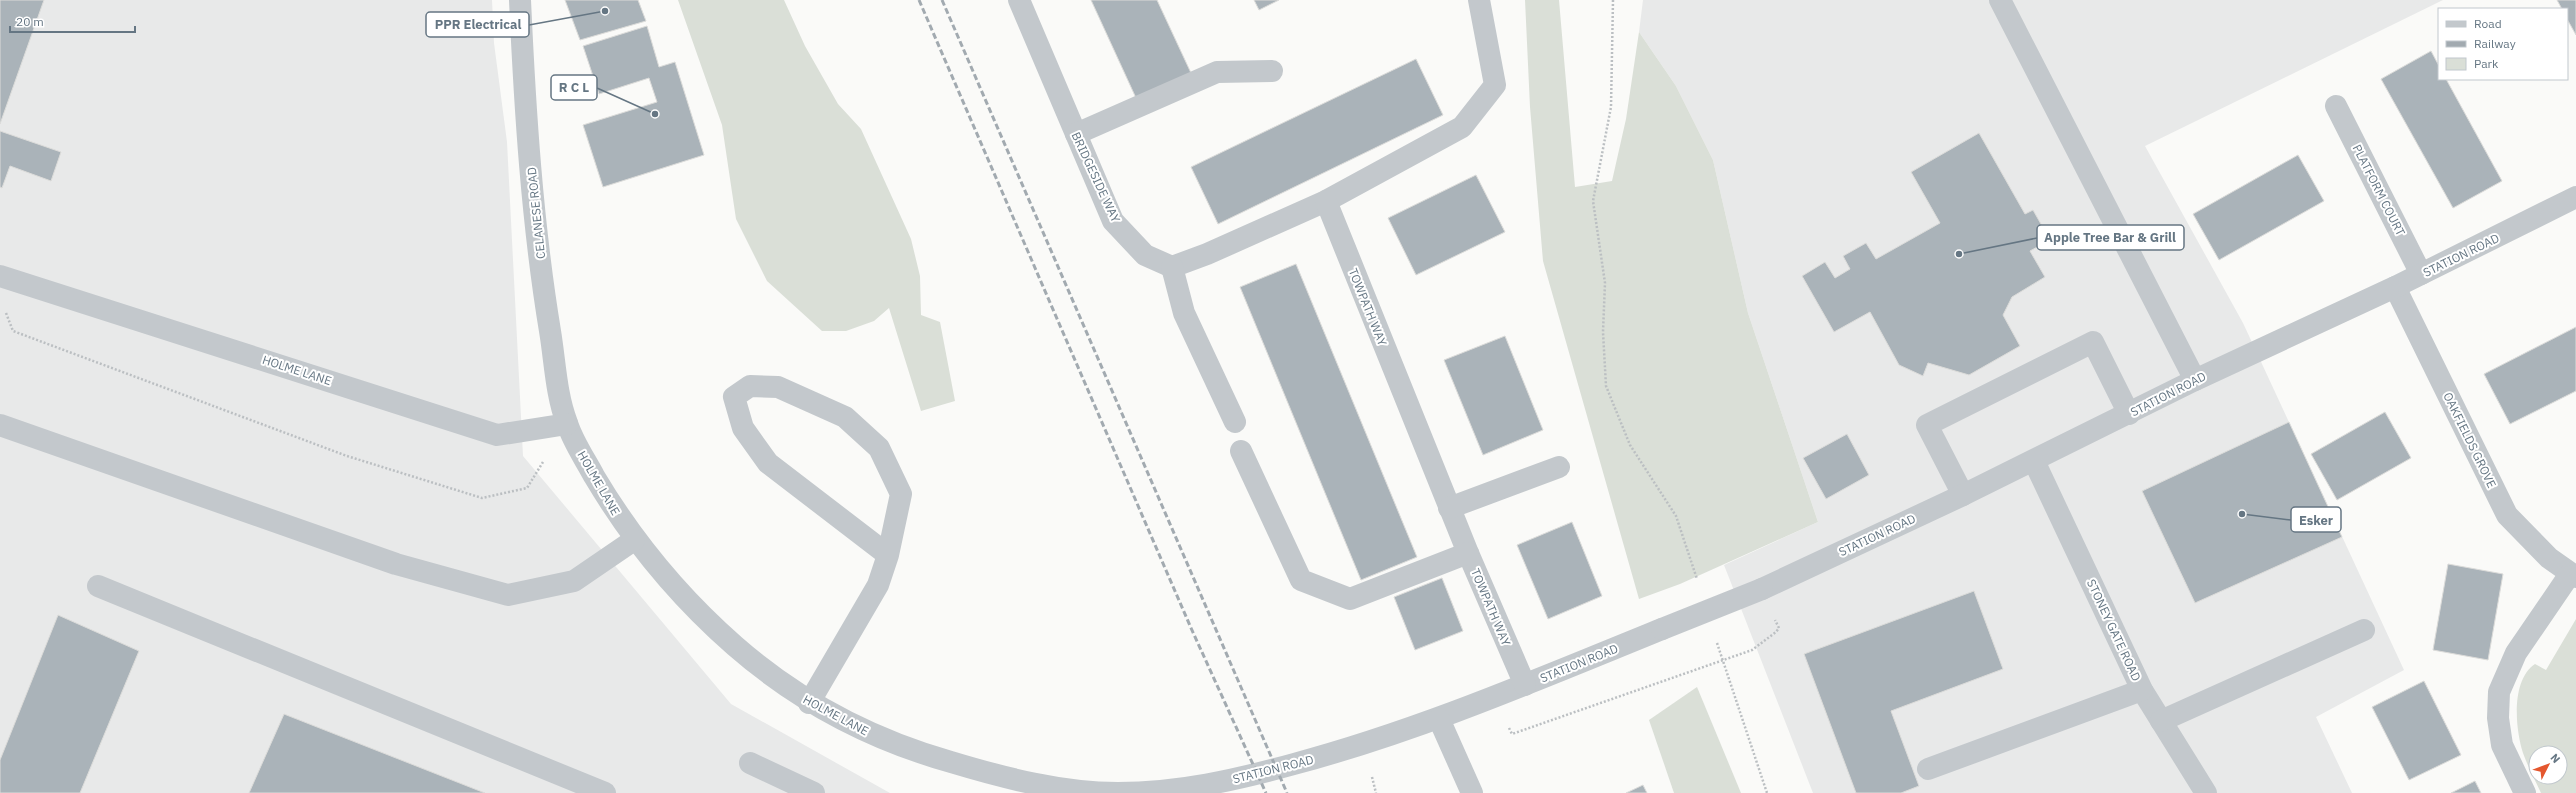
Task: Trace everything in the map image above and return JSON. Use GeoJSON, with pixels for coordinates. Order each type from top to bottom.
{"type":"FeatureCollection","features":[{"type":"Feature","properties":{"kind":"street","name":"CELANESE ROAD"},"geometry":{"type":"LineString","coordinates":[[520,0],[524,91],[544,294],[567,424]]}},
{"type":"Feature","properties":{"kind":"street","name":"BRIDGESIDE WAY"},"geometry":{"type":"LineString","coordinates":[[1019,0],[1114,221],[1145,255],[1172,267]]}},
{"type":"Feature","properties":{"kind":"street"},"geometry":{"type":"LineString","coordinates":[[1235,422],[1184,313],[1172,267],[1207,254],[1326,201],[1462,127],[1495,85],[1479,0]]}},
{"type":"Feature","properties":{"kind":"street"},"geometry":{"type":"LineString","coordinates":[[2000,0],[2195,380]]}},
{"type":"Feature","properties":{"kind":"street"},"geometry":{"type":"LineString","coordinates":[[1076,134],[1217,72],[1272,71]]}},
{"type":"Feature","properties":{"kind":"street","name":"PLATFORM COURT"},"geometry":{"type":"LineString","coordinates":[[2336,106],[2421,274]]}},
{"type":"Feature","properties":{"kind":"street","name":"STATION ROAD"},"geometry":{"type":"LineString","coordinates":[[1146,790],[1199,787],[1258,774],[1361,746],[1525,685],[1762,589],[1964,495],[2195,380],[2395,287],[2576,198]]}},
{"type":"Feature","properties":{"kind":"street","name":"TOWPATH WAY"},"geometry":{"type":"LineString","coordinates":[[1326,201],[1468,553],[1525,685]]}},
{"type":"Feature","properties":{"kind":"street","name":"HOLME LANE"},"geometry":{"type":"LineString","coordinates":[[0,276],[497,435],[567,424],[607,498],[634,540],[710,624],[759,667],[809,703],[877,737],[976,770],[1054,790],[1118,793],[1146,790]]}},
{"type":"Feature","properties":{"kind":"street","name":"OAKFIELDS GROVE"},"geometry":{"type":"LineString","coordinates":[[2395,287],[2507,515],[2550,558],[2573,576],[2516,653],[2499,692],[2498,718],[2502,745],[2525,793]]}},
{"type":"Feature","properties":{"kind":"street"},"geometry":{"type":"LineString","coordinates":[[1964,495],[1927,425],[2093,342],[2129,414]]}},
{"type":"Feature","properties":{"kind":"street"},"geometry":{"type":"LineString","coordinates":[[809,703],[878,585],[888,555],[901,494],[879,448],[845,417],[778,387],[750,386],[734,398],[743,428],[768,463],[888,555]]}},
{"type":"Feature","properties":{"kind":"street"},"geometry":{"type":"LineString","coordinates":[[0,425],[396,564],[508,595],[574,581],[634,540]]}},
{"type":"Feature","properties":{"kind":"street"},"geometry":{"type":"LineString","coordinates":[[1241,451],[1301,580],[1350,599],[1468,553]]}},
{"type":"Feature","properties":{"kind":"street","name":"STONEY GATE ROAD"},"geometry":{"type":"LineString","coordinates":[[2034,461],[2142,690],[2206,793]]}},
{"type":"Feature","properties":{"kind":"street"},"geometry":{"type":"LineString","coordinates":[[1450,508],[1559,467]]}},
{"type":"Feature","properties":{"kind":"street"},"geometry":{"type":"LineString","coordinates":[[98,586],[605,793]]}},
{"type":"Feature","properties":{"kind":"street"},"geometry":{"type":"LineString","coordinates":[[2161,721],[2364,630]]}},
{"type":"Feature","properties":{"kind":"street"},"geometry":{"type":"LineString","coordinates":[[1928,769],[2142,690]]}},
{"type":"Feature","properties":{"kind":"street"},"geometry":{"type":"LineString","coordinates":[[1439,718],[1472,793]]}},
{"type":"Feature","properties":{"kind":"street"},"geometry":{"type":"LineString","coordinates":[[750,763],[814,793]]}},
{"type":"Feature","properties":{"kind":"path"},"geometry":{"type":"LineString","coordinates":[[1613,0],[1611,107],[1593,201],[1604,283],[1603,332],[1606,386],[1630,445],[1676,516],[1698,584]]}},
{"type":"Feature","properties":{"kind":"path"},"geometry":{"type":"LineString","coordinates":[[4,309],[13,331],[347,456],[482,498],[527,488],[567,424]]}},
{"type":"Feature","properties":{"kind":"path"},"geometry":{"type":"LineString","coordinates":[[1497,695],[1512,734],[1722,659],[1752,650],[1776,632],[1779,628],[1777,623]]}},
{"type":"Feature","properties":{"kind":"path"},"geometry":{"type":"LineString","coordinates":[[1714,636],[1767,793]]}},
{"type":"Feature","properties":{"kind":"shaded area"},"geometry":{"type":"Polygon","coordinates":[[[0,0],[492,0],[494,43],[507,142],[523,456],[731,704],[890,793],[0,793],[0,0]]]}},
{"type":"Feature","properties":{"kind":"shaded area"},"geometry":{"type":"Polygon","coordinates":[[[1643,0],[2443,0],[2145,146],[2243,323],[2404,670],[2316,717],[2352,793],[1813,793],[1724,565],[1818,522],[1748,313],[1713,160],[1676,86],[1639,32],[1643,0]]]}},
{"type":"Feature","properties":{"kind":"green space"},"geometry":{"type":"Polygon","coordinates":[[[678,0],[784,0],[805,46],[838,104],[861,129],[911,239],[920,276],[921,315],[940,322],[955,401],[921,411],[889,308],[874,321],[846,331],[822,331],[767,281],[736,219],[722,125],[678,0]]]}},
{"type":"Feature","properties":{"kind":"green space"},"geometry":{"type":"Polygon","coordinates":[[[1525,0],[1559,0],[1575,187],[1612,181],[1626,119],[1639,32],[1676,86],[1713,160],[1748,313],[1818,522],[1680,584],[1639,599],[1543,261],[1530,107],[1525,0]]]}},
{"type":"Feature","properties":{"kind":"green space"},"geometry":{"type":"Polygon","coordinates":[[[2576,619],[2576,793],[2541,793],[2537,785],[2568,785],[2568,745],[2528,745],[2528,766],[2523,753],[2518,731],[2517,705],[2522,681],[2527,671],[2535,664],[2546,670],[2576,619]]]}},
{"type":"Feature","properties":{"kind":"green space"},"geometry":{"type":"Polygon","coordinates":[[[1697,687],[1741,793],[1674,793],[1649,720],[1697,687]]]}},
{"type":"Feature","properties":{"kind":"building"},"geometry":{"type":"Polygon","coordinates":[[[0,0],[44,0],[0,124],[0,0]]]}},
{"type":"Feature","properties":{"kind":"building"},"geometry":{"type":"Polygon","coordinates":[[[565,0],[638,0],[646,21],[580,40],[565,0]]]}},
{"type":"Feature","properties":{"kind":"building"},"geometry":{"type":"Polygon","coordinates":[[[1091,0],[1157,0],[1191,73],[1136,98],[1091,0]]]}},
{"type":"Feature","properties":{"kind":"building"},"geometry":{"type":"Polygon","coordinates":[[[1254,0],[1279,0],[1259,10],[1254,0]]]}},
{"type":"Feature","properties":{"kind":"building"},"geometry":{"type":"Polygon","coordinates":[[[2557,0],[2576,0],[2576,35],[2568,21],[2568,8],[2561,8],[2557,0]]]}},
{"type":"Feature","properties":{"kind":"building"},"geometry":{"type":"Polygon","coordinates":[[[647,26],[659,67],[675,62],[704,155],[603,187],[583,125],[657,102],[649,78],[599,94],[583,46],[647,26]]]}},
{"type":"Feature","properties":{"kind":"building"},"geometry":{"type":"Polygon","coordinates":[[[2431,51],[2438,64],[2438,80],[2447,80],[2502,181],[2453,208],[2381,79],[2431,51]]]}},
{"type":"Feature","properties":{"kind":"building"},"geometry":{"type":"Polygon","coordinates":[[[1416,59],[1443,115],[1218,224],[1191,167],[1416,59]]]}},
{"type":"Feature","properties":{"kind":"building"},"geometry":{"type":"Polygon","coordinates":[[[0,131],[61,152],[51,181],[10,166],[2,188],[0,187],[0,131]]]}},
{"type":"Feature","properties":{"kind":"building"},"geometry":{"type":"Polygon","coordinates":[[[1979,133],[2025,214],[2033,210],[2050,240],[2030,251],[2045,277],[2012,297],[2003,315],[2020,346],[1969,375],[1928,363],[1923,376],[1899,365],[1870,312],[1834,332],[1802,276],[1825,262],[1835,278],[1850,269],[1843,256],[1866,243],[1876,259],[1940,223],[1911,172],[1979,133]]]}},
{"type":"Feature","properties":{"kind":"building"},"geometry":{"type":"Polygon","coordinates":[[[2298,155],[2324,201],[2219,260],[2193,214],[2298,155]]]}},
{"type":"Feature","properties":{"kind":"building"},"geometry":{"type":"Polygon","coordinates":[[[1476,175],[1505,232],[1416,275],[1388,218],[1476,175]]]}},
{"type":"Feature","properties":{"kind":"building"},"geometry":{"type":"Polygon","coordinates":[[[1296,264],[1417,557],[1361,580],[1240,287],[1296,264]]]}},
{"type":"Feature","properties":{"kind":"building"},"geometry":{"type":"Polygon","coordinates":[[[2576,327],[2576,391],[2510,424],[2484,374],[2576,327]]]}},
{"type":"Feature","properties":{"kind":"building"},"geometry":{"type":"Polygon","coordinates":[[[1505,336],[1543,430],[1483,455],[1444,360],[1505,336]]]}},
{"type":"Feature","properties":{"kind":"building"},"geometry":{"type":"Polygon","coordinates":[[[2385,412],[2411,458],[2337,500],[2311,454],[2385,412]]]}},
{"type":"Feature","properties":{"kind":"building"},"geometry":{"type":"Polygon","coordinates":[[[2289,422],[2342,537],[2195,603],[2142,491],[2289,422]]]}},
{"type":"Feature","properties":{"kind":"building"},"geometry":{"type":"Polygon","coordinates":[[[1847,434],[1869,475],[1826,499],[1803,458],[1847,434]]]}},
{"type":"Feature","properties":{"kind":"building"},"geometry":{"type":"Polygon","coordinates":[[[1572,522],[1602,596],[1548,619],[1517,545],[1572,522]]]}},
{"type":"Feature","properties":{"kind":"building"},"geometry":{"type":"Polygon","coordinates":[[[2448,564],[2503,574],[2488,660],[2433,650],[2448,564]]]}},
{"type":"Feature","properties":{"kind":"building"},"geometry":{"type":"Polygon","coordinates":[[[1442,578],[1463,631],[1415,650],[1394,597],[1442,578]]]}},
{"type":"Feature","properties":{"kind":"building"},"geometry":{"type":"Polygon","coordinates":[[[1974,591],[2003,669],[1891,711],[1919,786],[1901,793],[1856,793],[1804,654],[1974,591]]]}},
{"type":"Feature","properties":{"kind":"building"},"geometry":{"type":"Polygon","coordinates":[[[58,615],[139,651],[80,793],[0,793],[0,760],[58,615]]]}},
{"type":"Feature","properties":{"kind":"building"},"geometry":{"type":"Polygon","coordinates":[[[2424,681],[2461,755],[2409,780],[2372,707],[2424,681]]]}},
{"type":"Feature","properties":{"kind":"building"},"geometry":{"type":"Polygon","coordinates":[[[284,714],[485,793],[249,793],[284,714]]]}},
{"type":"Feature","properties":{"kind":"building"},"geometry":{"type":"Polygon","coordinates":[[[2475,781],[2481,793],[2451,793],[2475,781]]]}},
{"type":"Feature","properties":{"kind":"building"},"geometry":{"type":"Polygon","coordinates":[[[1643,785],[1647,793],[1626,793],[1643,785]]]}},
{"type":"Feature","properties":{"kind":"railway"},"geometry":{"type":"LineString","coordinates":[[919,0],[1191,628],[1266,793]]}},
{"type":"Feature","properties":{"kind":"railway"},"geometry":{"type":"LineString","coordinates":[[942,0],[1287,793]]}},
{"type":"Feature","properties":{"kind":"place","name":"PPR Electrical"},"geometry":{"type":"Point","coordinates":[605,11]}},
{"type":"Feature","properties":{"kind":"place","name":"R C L"},"geometry":{"type":"Point","coordinates":[655,114]}},
{"type":"Feature","properties":{"kind":"place","name":"Apple Tree Bar & Grill"},"geometry":{"type":"Point","coordinates":[1959,254]}},
{"type":"Feature","properties":{"kind":"place","name":"Esker"},"geometry":{"type":"Point","coordinates":[2242,514]}}]}
